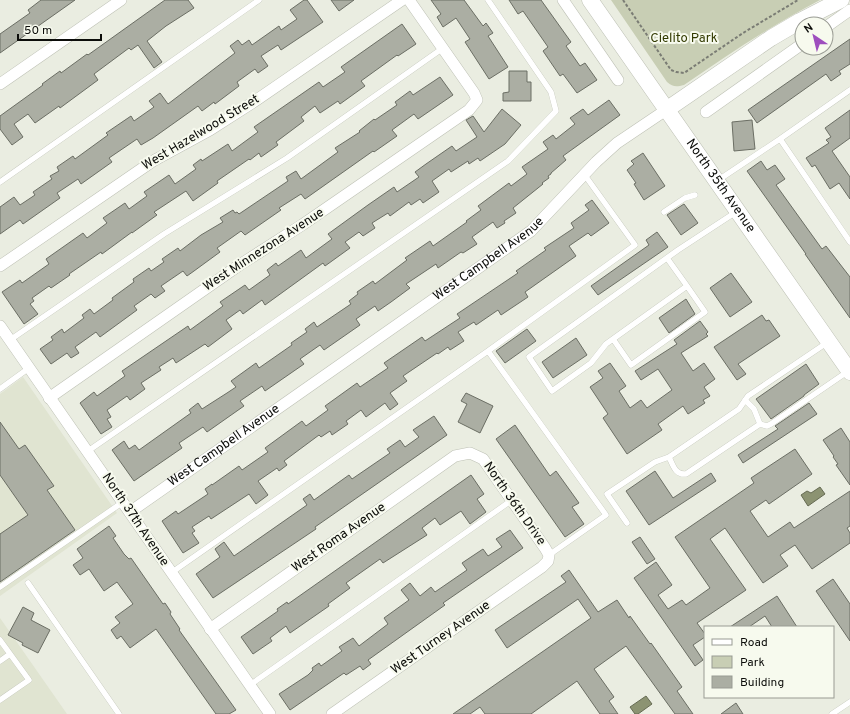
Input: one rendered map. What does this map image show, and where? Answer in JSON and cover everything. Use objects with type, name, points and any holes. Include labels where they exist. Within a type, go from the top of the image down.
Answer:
[{"type":"main road","name":"North 35th Avenue","points":[[590,0],[849,372]]},
{"type":"main road","name":"West Campbell Avenue","points":[[666,110],[770,38],[841,0]]},
{"type":"street","points":[[0,84],[121,0]]},
{"type":"street","name":"West Hazelwood Street","points":[[0,266],[153,160],[210,130],[254,102],[402,0]]},
{"type":"street","points":[[409,0],[443,48]]},
{"type":"street","points":[[563,0],[618,80]]},
{"type":"street","points":[[834,21],[850,10]]},
{"type":"street","name":"West Minnezona Avenue","points":[[49,398],[238,266],[302,225],[469,110],[477,100],[474,93],[443,48]]},
{"type":"street","points":[[706,112],[794,50]]},
{"type":"street","name":"West Campbell Avenue","points":[[130,512],[531,231],[584,174],[617,143],[666,110]]},
{"type":"street","name":"North 37th Avenue","points":[[0,326],[270,714]]},
{"type":"street","name":"North 36th Drive","points":[[470,453],[483,459],[512,500],[549,558]]},
{"type":"street","name":"West Roma Avenue","points":[[210,629],[455,456],[470,453]]},
{"type":"street","name":"West Turney Avenue","points":[[332,714],[542,568],[549,558]]},
{"type":"lane","points":[[0,182],[259,0]]},
{"type":"lane","points":[[88,451],[508,161],[556,111],[551,92],[488,0]]},
{"type":"lane","points":[[10,340],[164,234],[287,158],[443,48]]},
{"type":"lane","points":[[716,181],[780,139],[850,90]]},
{"type":"lane","points":[[780,139],[850,242]]},
{"type":"lane","points":[[171,573],[488,351],[635,245],[584,174]]},
{"type":"lane","points":[[664,212],[685,198],[695,195]]},
{"type":"lane","points":[[687,286],[606,344],[591,363],[552,391],[528,357],[667,258],[738,211]]},
{"type":"lane","points":[[613,339],[631,365],[705,312],[667,258]]},
{"type":"lane","points":[[627,522],[607,494],[654,462],[669,457],[739,410],[748,396],[829,342]]},
{"type":"lane","points":[[488,351],[606,516],[549,558]]},
{"type":"lane","points":[[0,388],[29,368]]},
{"type":"lane","points":[[669,457],[675,470],[681,474],[686,474],[760,424],[767,426],[771,424],[849,372]]},
{"type":"lane","points":[[745,400],[754,409],[760,424]]},
{"type":"lane","points":[[250,685],[512,500]]},
{"type":"lane","points":[[0,587],[123,501]]},
{"type":"lane","points":[[28,583],[120,714]]},
{"type":"lane","points":[[0,640],[29,680],[0,700]]},
{"type":"lane","points":[[0,661],[10,654]]},
{"type":"lane","points":[[832,714],[850,702]]},
{"type":"path","points":[[622,0],[671,70],[681,73],[684,73],[743,33],[798,0]]},
{"type":"shaded area","points":[[23,377],[117,513],[0,596],[0,394]]},
{"type":"shaded area","points":[[820,487],[825,494],[808,506],[801,495],[807,491],[811,493]]},
{"type":"shaded area","points":[[0,618],[67,714],[0,714]]},
{"type":"shaded area","points":[[646,696],[652,704],[638,714],[635,714],[630,707]]},
{"type":"green space","name":"Cielito Park","points":[[611,0],[820,0],[767,30],[684,85],[673,86],[667,82]]},
{"type":"building","points":[[41,0],[75,0],[0,53],[0,34],[30,13],[28,10]]},
{"type":"building","points":[[165,0],[188,0],[194,8],[166,26],[147,41],[162,62],[154,68],[138,45],[131,50],[129,48],[94,74],[98,80],[60,108],[59,106],[35,123],[28,114],[14,124],[23,137],[12,145],[0,129],[0,116],[60,71],[61,73],[87,54],[88,55]]},
{"type":"building","points":[[304,0],[307,0],[323,22],[281,50],[278,45],[261,56],[268,66],[258,73],[255,69],[237,82],[239,86],[215,104],[214,102],[202,111],[198,106],[141,145],[137,139],[109,158],[112,162],[81,184],[78,179],[57,193],[60,198],[23,224],[20,220],[0,234],[0,207],[14,197],[20,205],[35,195],[33,192],[52,179],[50,176],[59,171],[57,167],[73,156],[75,159],[108,135],[106,133],[131,116],[134,121],[154,107],[149,101],[160,93],[168,104],[235,53],[230,46],[238,40],[242,45],[249,40],[252,45],[279,26],[281,30],[297,19],[290,10]]},
{"type":"building","points":[[331,0],[354,0],[339,11]]},
{"type":"building","points":[[431,0],[464,0],[483,26],[486,23],[493,33],[488,36],[508,67],[489,79],[465,42],[470,39],[456,18],[443,27],[437,17],[441,14]]},
{"type":"building","points":[[509,0],[541,0],[571,42],[566,46],[580,66],[585,63],[597,80],[577,93],[563,74],[560,76],[543,51],[548,47],[523,11],[518,14]]},
{"type":"building","points":[[402,24],[416,44],[398,56],[397,55],[361,81],[365,86],[340,104],[338,101],[320,113],[315,106],[301,117],[304,121],[276,142],[278,145],[261,157],[259,153],[250,160],[249,159],[217,181],[218,183],[193,201],[186,191],[154,212],[157,215],[132,233],[102,254],[101,252],[51,288],[49,286],[32,298],[34,301],[30,304],[38,314],[24,324],[2,292],[20,280],[22,283],[49,264],[46,259],[83,233],[87,238],[107,223],[103,218],[125,203],[129,209],[147,196],[144,192],[169,175],[175,184],[196,169],[193,165],[201,159],[202,161],[228,144],[232,151],[258,132],[254,127],[319,82],[323,87],[345,72],[341,67]]},
{"type":"building","points":[[850,39],[850,64],[839,71],[841,74],[831,81],[826,74],[757,123],[748,110],[826,56],[834,56],[834,50]]},
{"type":"building","points":[[509,71],[527,71],[527,82],[531,82],[531,101],[503,101],[503,93],[509,92]]},
{"type":"building","points":[[440,77],[453,95],[418,119],[414,114],[392,130],[397,136],[305,199],[301,194],[279,208],[281,210],[245,235],[241,231],[217,248],[220,252],[187,276],[183,271],[161,286],[165,291],[155,298],[151,294],[134,306],[137,310],[100,337],[96,332],[75,347],[79,353],[71,358],[67,353],[51,364],[40,349],[53,340],[51,337],[62,329],[64,333],[84,318],[82,315],[90,309],[94,314],[113,300],[112,298],[134,282],[133,279],[149,268],[151,271],[164,262],[162,259],[178,248],[180,251],[201,235],[223,222],[220,218],[233,210],[235,213],[237,212],[239,214],[288,181],[286,177],[296,171],[301,179],[338,152],[335,148],[360,132],[359,131],[374,119],[375,120],[397,105],[395,102],[410,91],[413,95]]},
{"type":"building","points":[[609,100],[620,115],[563,156],[566,160],[548,176],[549,178],[542,183],[543,184],[513,208],[516,213],[504,221],[505,223],[497,228],[493,222],[472,237],[477,244],[463,253],[461,252],[438,268],[436,264],[406,284],[410,288],[391,302],[378,311],[375,306],[356,319],[360,325],[324,350],[320,345],[300,359],[304,364],[265,391],[262,386],[240,401],[244,406],[207,432],[203,427],[179,443],[182,448],[134,481],[112,450],[124,441],[129,449],[135,445],[139,450],[191,413],[189,410],[198,403],[202,409],[236,387],[231,381],[256,363],[259,368],[292,345],[291,343],[307,332],[305,329],[314,322],[317,327],[351,304],[349,301],[358,294],[357,292],[373,281],[375,284],[407,260],[405,258],[430,241],[433,246],[467,222],[466,221],[481,210],[478,206],[509,183],[511,186],[527,174],[522,167],[548,149],[543,142],[553,135],[556,139],[575,124],[570,118],[583,109],[588,115]]},
{"type":"building","points":[[502,109],[521,125],[505,144],[480,161],[478,158],[469,164],[468,161],[451,172],[449,169],[432,181],[439,192],[423,203],[420,199],[411,205],[409,202],[390,216],[388,213],[372,223],[375,228],[363,236],[359,232],[345,242],[350,248],[325,266],[323,263],[265,305],[262,300],[243,314],[240,310],[226,320],[232,329],[208,347],[205,344],[176,363],[173,358],[159,367],[161,370],[141,383],[145,389],[130,400],[127,396],[107,410],[111,417],[107,419],[112,427],[101,434],[80,403],[94,392],[97,396],[125,376],[122,371],[188,326],[190,330],[223,306],[220,302],[245,285],[249,290],[270,275],[267,270],[276,263],[278,266],[301,250],[306,258],[332,239],[328,234],[368,205],[394,187],[397,192],[419,177],[415,172],[452,146],[456,151],[477,137],[466,120],[473,116],[484,132]]},
{"type":"building","points":[[850,110],[850,138],[832,151],[850,177],[850,199],[839,183],[830,189],[815,165],[812,167],[806,158],[829,143],[826,140],[831,137],[825,128]]},
{"type":"building","points":[[752,120],[755,149],[734,151],[732,122]]},
{"type":"building","points":[[643,153],[665,186],[644,200],[634,184],[636,183],[627,170],[634,164],[631,161]]},
{"type":"building","points":[[761,161],[767,170],[775,165],[785,179],[776,185],[822,249],[826,246],[850,277],[850,318],[747,171]]},
{"type":"building","points":[[592,200],[609,223],[591,236],[588,233],[569,246],[576,256],[525,292],[528,297],[501,315],[498,310],[476,325],[474,322],[458,332],[464,341],[450,350],[448,347],[438,354],[437,353],[403,376],[407,381],[390,393],[398,404],[390,410],[385,403],[366,417],[361,410],[346,421],[348,424],[332,435],[330,431],[321,437],[319,435],[284,461],[287,465],[279,471],[277,468],[258,481],[268,495],[256,504],[249,494],[211,519],[209,516],[192,527],[195,531],[192,533],[199,543],[183,553],[162,521],[176,511],[178,514],[208,494],[205,489],[239,466],[242,470],[268,452],[265,448],[302,421],[306,426],[328,410],[325,406],[357,383],[360,387],[388,368],[384,363],[422,337],[425,341],[460,318],[457,314],[518,273],[516,271],[546,250],[544,248],[574,228],[571,223],[589,210],[585,205]]},
{"type":"building","points":[[684,204],[698,223],[681,235],[667,215]]},
{"type":"building","points":[[657,232],[668,247],[598,295],[591,286],[649,245],[646,240]]},
{"type":"building","points":[[731,273],[752,302],[730,317],[710,288]]},
{"type":"building","points":[[686,299],[695,314],[669,333],[659,318]]},
{"type":"building","points":[[762,315],[766,321],[769,320],[780,336],[738,364],[746,374],[737,380],[714,347]]},
{"type":"building","points":[[700,321],[708,332],[706,334],[708,336],[681,353],[693,371],[704,363],[715,379],[704,387],[710,396],[703,400],[705,403],[688,414],[683,406],[658,424],[662,430],[627,454],[603,418],[608,414],[590,387],[603,378],[598,371],[610,363],[626,386],[619,391],[630,408],[641,400],[647,408],[672,390],[658,369],[641,380],[635,371],[677,344],[674,340]]},
{"type":"building","points":[[527,329],[536,341],[505,363],[496,351]]},
{"type":"building","points":[[576,338],[587,355],[553,378],[542,362]]},
{"type":"building","points":[[806,364],[819,384],[771,419],[756,399]]},
{"type":"building","points":[[466,393],[493,406],[480,433],[458,422],[467,404],[461,401]]},
{"type":"building","points":[[809,403],[817,414],[743,463],[738,455],[778,429],[775,426]]},
{"type":"building","points":[[434,416],[447,435],[315,527],[316,529],[213,598],[196,574],[220,557],[215,549],[224,542],[234,556],[307,505],[303,499],[310,494],[314,500],[349,475],[352,479],[390,453],[387,449],[400,440],[405,447],[419,437],[413,430]]},
{"type":"building","points":[[0,422],[19,449],[25,445],[54,486],[47,490],[75,530],[0,582],[0,534],[28,515],[0,475]]},
{"type":"building","points":[[515,425],[550,476],[556,471],[579,503],[572,507],[584,524],[565,537],[496,439]]},
{"type":"building","points":[[841,428],[850,442],[850,485],[836,465],[838,464],[833,457],[834,456],[823,440]]},
{"type":"building","points":[[795,449],[812,474],[769,504],[766,500],[750,511],[768,537],[790,522],[794,528],[850,491],[850,526],[847,528],[850,533],[850,543],[812,569],[795,545],[780,555],[788,566],[763,583],[725,528],[710,539],[746,590],[697,623],[704,633],[704,638],[693,645],[703,660],[695,666],[634,578],[656,562],[672,585],[658,595],[668,609],[682,600],[686,605],[710,588],[675,537],[754,483],[751,478]]},
{"type":"building","points":[[655,471],[673,498],[711,473],[716,481],[649,525],[626,491]]},
{"type":"building","points":[[471,475],[484,494],[477,499],[486,512],[470,524],[461,511],[440,525],[435,518],[422,528],[427,535],[383,563],[380,559],[346,583],[350,588],[328,604],[329,606],[290,633],[286,626],[270,638],[272,641],[253,654],[241,637],[278,611],[277,609],[287,602],[288,604]]},
{"type":"building","points":[[109,526],[116,536],[113,538],[124,554],[129,559],[131,558],[163,604],[165,603],[180,629],[179,630],[236,710],[229,714],[216,714],[156,629],[130,648],[121,636],[117,639],[111,630],[120,623],[115,617],[133,604],[117,582],[104,591],[89,569],[80,575],[73,565],[83,558],[77,549]]},
{"type":"building","points":[[510,530],[523,548],[443,603],[445,605],[368,660],[371,664],[363,670],[360,666],[346,675],[344,673],[290,710],[279,694],[308,675],[313,670],[312,668],[319,663],[321,666],[342,651],[339,647],[353,638],[359,646],[388,624],[384,618],[409,600],[401,590],[410,583],[420,596],[431,587],[435,592],[467,570],[462,563],[483,549],[488,556],[502,547],[496,539]]},
{"type":"building","points":[[640,537],[655,559],[647,564],[632,542]]},
{"type":"building","points":[[569,570],[598,612],[617,600],[629,618],[630,616],[650,644],[651,643],[682,687],[677,691],[693,714],[675,714],[626,646],[594,669],[614,697],[609,701],[618,714],[600,714],[577,681],[531,714],[485,714],[480,707],[470,714],[453,714],[591,618],[578,599],[507,648],[495,630],[566,582],[561,576]]},
{"type":"building","points":[[833,579],[850,604],[850,641],[816,591]]},
{"type":"building","points":[[777,596],[796,626],[771,626],[765,616],[750,626],[732,626]]},
{"type":"building","points":[[23,607],[34,613],[31,620],[50,630],[38,653],[22,645],[23,643],[8,635]]},
{"type":"building","points":[[736,703],[743,714],[721,714]]}]
